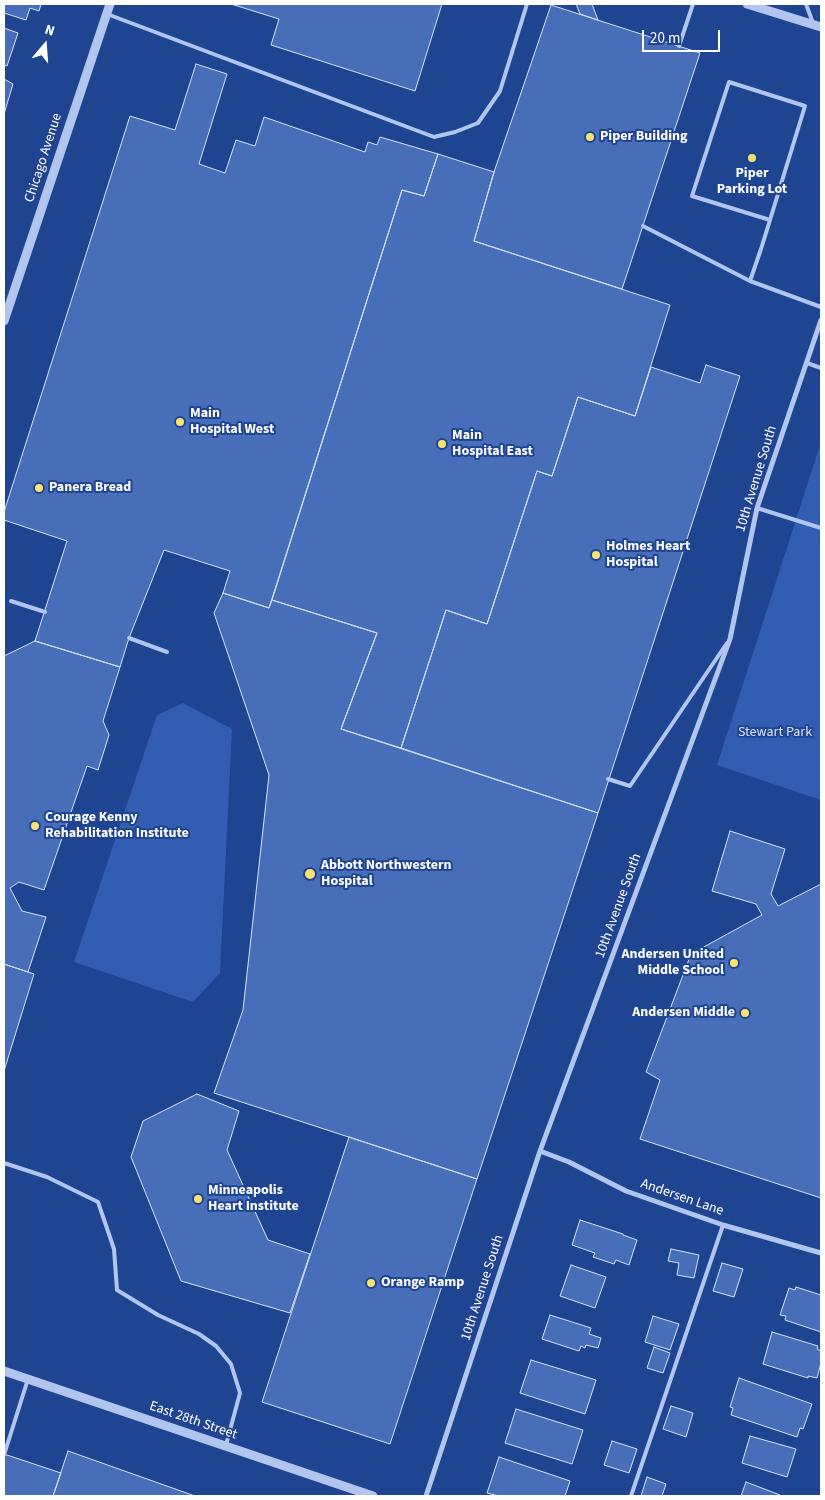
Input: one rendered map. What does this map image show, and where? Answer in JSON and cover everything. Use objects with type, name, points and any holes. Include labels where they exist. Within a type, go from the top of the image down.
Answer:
[{"type":"street","name":"Chicago Avenue","points":[[4,321],[110,4]]},
{"type":"street","points":[[747,4],[818,26]]},
{"type":"street","name":"10th Avenue South","points":[[426,1496],[540,1151],[730,639],[757,508],[821,320]]},
{"type":"street","name":"Andersen Lane","points":[[540,1151],[570,1162],[626,1191],[724,1225],[821,1253]]},
{"type":"street","name":"East 28th Street","points":[[4,1371],[373,1496]]},
{"type":"lane","points":[[106,14],[434,136],[455,132],[478,123],[500,91],[527,4]]},
{"type":"lane","points":[[679,46],[693,4]]},
{"type":"lane","points":[[806,4],[818,26]]},
{"type":"lane","points":[[750,281],[770,220],[805,106],[729,82],[692,196],[770,220]]},
{"type":"lane","points":[[643,226],[750,281],[821,307]]},
{"type":"lane","points":[[807,363],[821,368]]},
{"type":"lane","points":[[757,508],[821,528]]},
{"type":"lane","points":[[11,601],[44,612]]},
{"type":"lane","points":[[129,638],[166,652]]},
{"type":"lane","points":[[608,779],[630,786],[730,639]]},
{"type":"lane","points":[[4,1163],[47,1177],[98,1202],[114,1249],[116,1290],[158,1315],[200,1334],[216,1346],[231,1364],[240,1393],[225,1446]]},
{"type":"lane","points":[[631,1496],[724,1225]]},
{"type":"lane","points":[[4,1455],[28,1379]]},
{"type":"green space","name":"Stewart Park","points":[[821,442],[821,800],[717,765]]},
{"type":"green space","points":[[183,703],[232,729],[220,973],[193,1002],[74,962],[157,715]]},
{"type":"building","points":[[4,4],[41,4],[39,11],[30,8],[26,20],[4,13]]},
{"type":"building","points":[[231,4],[442,4],[415,91],[271,45],[279,19]]},
{"type":"building","points":[[576,4],[592,4],[598,20],[580,14]]},
{"type":"building","name":"Piper Building","points":[[551,5],[700,53],[622,289],[474,241],[494,172]]},
{"type":"building","points":[[4,28],[18,33],[7,66],[4,65]]},
{"type":"building","name":"Main Hospital West","points":[[196,64],[227,74],[199,164],[225,173],[236,140],[255,146],[264,117],[365,152],[368,142],[377,145],[380,137],[438,154],[424,196],[402,190],[269,608],[223,593],[230,571],[164,550],[129,638],[120,667],[35,641],[67,541],[4,520],[4,512],[130,116],[175,130]]},
{"type":"building","points":[[4,79],[13,84],[4,114]]},
{"type":"building","name":"Main Hospital East","points":[[438,154],[494,172],[474,241],[670,305],[635,416],[578,397],[552,476],[537,471],[487,624],[446,610],[401,748],[341,729],[377,633],[272,600],[402,190],[424,196]]},
{"type":"building","name":"Holmes Heart Hospital","points":[[706,365],[740,376],[598,813],[401,748],[446,610],[487,624],[537,471],[552,476],[578,397],[635,416],[651,367],[700,383]]},
{"type":"building","points":[[223,593],[269,608],[272,600],[377,633],[341,729],[598,813],[477,1179],[214,1093],[243,1010],[269,775],[214,613]]},
{"type":"building","name":"Courage Kenny Rehabilitation Institute","points":[[35,641],[120,667],[103,721],[109,735],[98,770],[87,766],[44,890],[19,882],[10,888],[22,911],[46,917],[28,972],[4,964],[4,656]]},
{"type":"building","name":"Andersen United Middle School","points":[[730,831],[785,849],[771,894],[778,906],[821,884],[821,1198],[640,1139],[660,1080],[646,1072],[691,954],[762,915],[756,904],[712,891]]},
{"type":"building","points":[[4,964],[34,974],[4,1071]]},
{"type":"building","name":"Minneapolis Heart Institute","points":[[197,1094],[239,1111],[227,1150],[268,1240],[310,1254],[290,1313],[181,1281],[131,1157],[143,1121]]},
{"type":"building","name":"Orange Ramp","points":[[349,1137],[477,1179],[390,1444],[262,1402]]},
{"type":"building","points":[[580,1220],[637,1240],[629,1265],[616,1260],[614,1264],[593,1257],[595,1253],[572,1245]]},
{"type":"building","points":[[671,1249],[699,1255],[694,1278],[677,1275],[679,1263],[668,1261]]},
{"type":"building","points":[[722,1263],[743,1269],[734,1297],[713,1291]]},
{"type":"building","points":[[571,1265],[606,1277],[595,1308],[560,1296]]},
{"type":"building","points":[[796,1287],[821,1295],[821,1332],[785,1320],[786,1316],[780,1315],[789,1288],[795,1290]]},
{"type":"building","points":[[550,1315],[591,1328],[589,1334],[601,1338],[598,1348],[586,1345],[585,1348],[581,1346],[579,1351],[542,1339]]},
{"type":"building","points":[[653,1316],[679,1324],[670,1350],[645,1342]]},
{"type":"building","points":[[772,1332],[818,1346],[817,1349],[821,1351],[821,1363],[817,1378],[808,1376],[808,1378],[763,1364]]},
{"type":"building","points":[[654,1347],[670,1353],[663,1373],[647,1368]]},
{"type":"building","points":[[531,1360],[596,1380],[585,1414],[520,1393]]},
{"type":"building","points":[[739,1378],[812,1404],[803,1429],[800,1428],[797,1437],[731,1415],[733,1408],[730,1407]]},
{"type":"building","points":[[671,1406],[693,1413],[686,1437],[663,1429]]},
{"type":"building","points":[[516,1409],[583,1430],[572,1464],[505,1443]]},
{"type":"building","points":[[750,1436],[796,1449],[787,1477],[742,1463]]},
{"type":"building","points":[[612,1441],[637,1449],[629,1473],[604,1465]]},
{"type":"building","points":[[68,1451],[195,1496],[53,1496]]},
{"type":"building","points":[[4,1454],[61,1473],[53,1496],[4,1496]]},
{"type":"building","points":[[499,1457],[570,1481],[565,1496],[499,1496],[487,1493]]},
{"type":"building","points":[[647,1477],[666,1484],[662,1496],[641,1496]]},
{"type":"building","points":[[746,1482],[780,1495],[780,1496],[741,1496]]},
{"type":"place","name":"Piper Building","points":[[590,137]]},
{"type":"place","name":"Piper Parking Lot","points":[[752,158]]},
{"type":"place","name":"Main Hospital West","points":[[180,422]]},
{"type":"place","name":"Main Hospital East","points":[[442,444]]},
{"type":"place","name":"Panera Bread","points":[[39,488]]},
{"type":"place","name":"Holmes Heart Hospital","points":[[596,555]]},
{"type":"place","name":"Courage Kenny Rehabilitation Institute","points":[[35,826]]},
{"type":"place","name":"Abbott Northwestern Hospital","points":[[310,874]]},
{"type":"place","name":"Andersen United Middle School","points":[[734,963]]},
{"type":"place","name":"Andersen Middle","points":[[745,1013]]},
{"type":"place","name":"Minneapolis Heart Institute","points":[[198,1199]]},
{"type":"place","name":"Orange Ramp","points":[[371,1283]]}]
